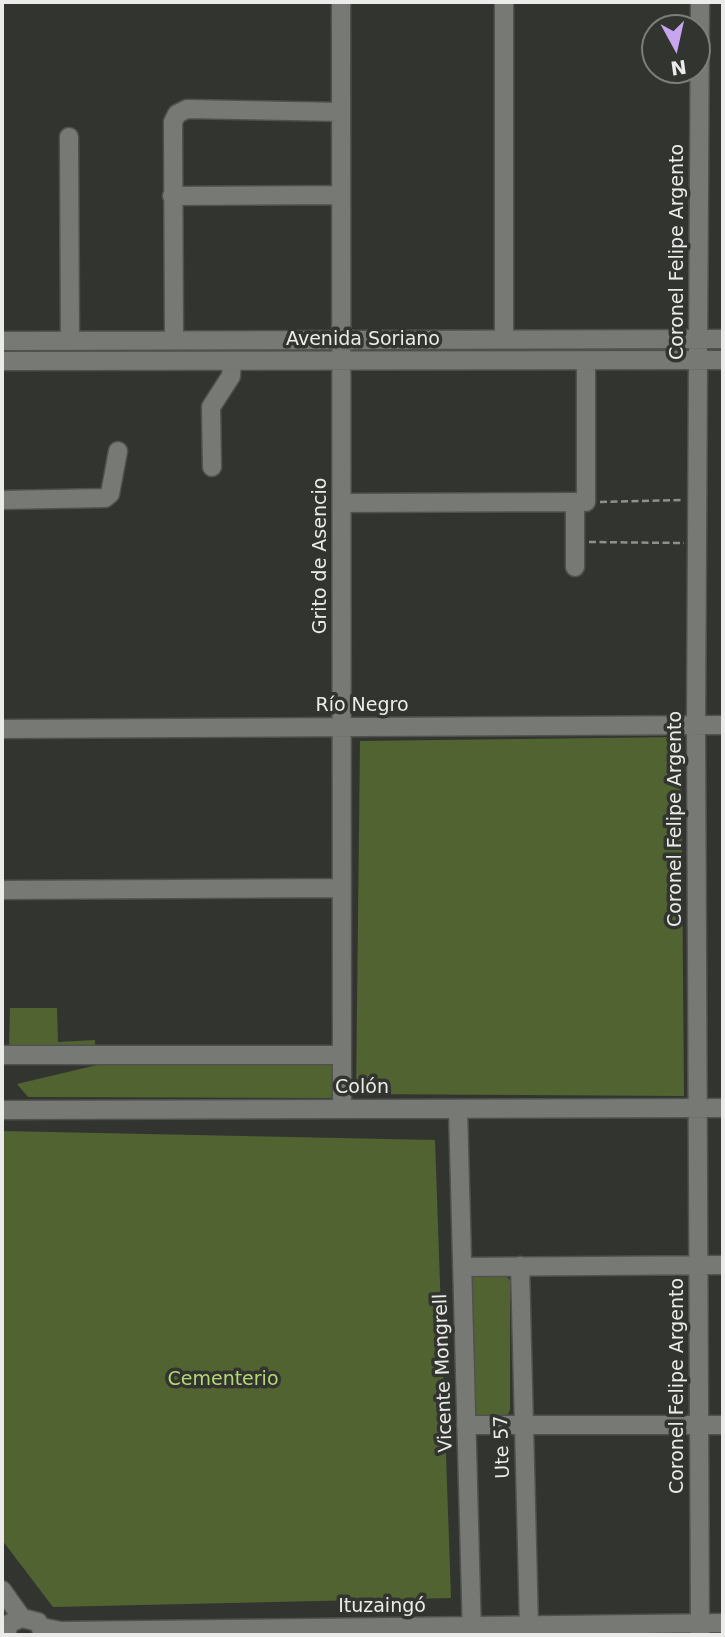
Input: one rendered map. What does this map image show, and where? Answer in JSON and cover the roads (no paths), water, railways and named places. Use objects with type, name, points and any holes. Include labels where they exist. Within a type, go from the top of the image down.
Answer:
[{"type":"street","name":"Grito de Asencio","points":[[341,2],[342,1110]]},
{"type":"street","points":[[504,2],[504,339]]},
{"type":"street","name":"Coronel Felipe Argento","points":[[700,2],[696,725],[700,1629]]},
{"type":"street","points":[[174,340],[172,196],[173,122],[177,114],[187,109],[341,112]]},
{"type":"street","points":[[69,137],[70,341]]},
{"type":"street","points":[[172,196],[341,195]]},
{"type":"street","name":"Avenida Soriano","points":[[2,341],[723,339]]},
{"type":"street","points":[[212,467],[211,407],[231,376],[232,360]]},
{"type":"street","name":"Avenida Soriano","points":[[2,362],[723,360]]},
{"type":"street","points":[[586,361],[586,502]]},
{"type":"street","points":[[2,500],[105,498],[110,494],[118,451]]},
{"type":"street","points":[[342,503],[575,502],[575,567]]},
{"type":"street","name":"Río Negro","points":[[2,729],[723,725]]},
{"type":"street","points":[[2,890],[342,888]]},
{"type":"street","points":[[2,1055],[342,1055]]},
{"type":"street","name":"Colón","points":[[2,1110],[723,1108]]},
{"type":"street","name":"Vicente Mongrell","points":[[458,1109],[472,1631]]},
{"type":"street","points":[[462,1267],[723,1265]]},
{"type":"street","name":"Ute 57","points":[[520,1266],[529,1626]]},
{"type":"street","points":[[466,1425],[723,1425]]},
{"type":"street","points":[[2,1590],[22,1618],[10,1623],[4,1632]]},
{"type":"street","name":"Ituzaingó","points":[[22,1618],[33,1619],[43,1631],[472,1631],[529,1626],[700,1629],[723,1623]]},
{"type":"park label","name":"Cementerio","points":[[223,1380]]}]
